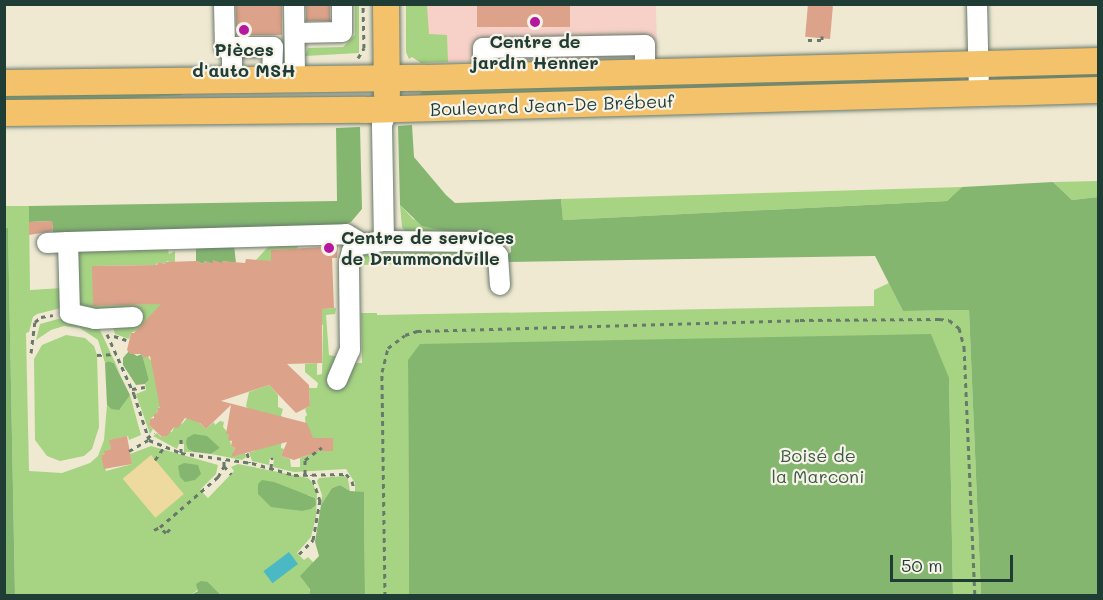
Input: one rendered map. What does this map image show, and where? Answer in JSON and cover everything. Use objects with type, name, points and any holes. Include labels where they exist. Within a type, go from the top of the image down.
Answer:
[{"type":"main road","points":[[386,4],[387,110]]},
{"type":"main road","name":"Boulevard Jean-De Brébeuf","points":[[4,82],[483,77],[979,66],[1098,61]]},
{"type":"main road","name":"Boulevard Jean-De Brébeuf","points":[[4,113],[387,110],[1098,90]]},
{"type":"street","points":[[224,4],[225,47],[232,54],[232,80]]},
{"type":"street","points":[[284,79],[295,33],[294,4]]},
{"type":"street","points":[[295,33],[342,32],[342,4]]},
{"type":"street","points":[[977,4],[979,94]]},
{"type":"street","points":[[483,77],[483,48],[645,45],[645,73]]},
{"type":"street","points":[[225,47],[273,47],[284,79]]},
{"type":"street","points":[[562,47],[562,75]]},
{"type":"street","points":[[384,242],[382,125],[387,110]]},
{"type":"street","points":[[47,243],[182,248],[252,244],[346,234],[361,243],[485,242],[498,256],[500,285]]},
{"type":"street","points":[[68,242],[70,313],[95,319],[133,317]]},
{"type":"street","points":[[337,380],[350,350],[350,256],[361,243]]},
{"type":"path","points":[[358,58],[364,48],[363,4]]},
{"type":"path","points":[[808,40],[822,40],[822,36]]},
{"type":"path","points":[[31,353],[38,319],[70,313]]},
{"type":"path","points":[[95,319],[106,331],[132,389],[148,439],[181,453],[250,463],[294,475],[346,474],[352,481],[354,489]]},
{"type":"path","points":[[385,596],[382,372],[388,348],[405,335],[417,331],[756,321],[939,319],[948,320],[959,328],[964,347],[975,596]]},
{"type":"path","points":[[97,355],[116,354]]},
{"type":"path","points":[[132,389],[145,387]]},
{"type":"path","points":[[129,451],[154,433]]},
{"type":"path","points":[[181,439],[181,453]]},
{"type":"path","points":[[155,460],[164,447]]},
{"type":"path","points":[[305,474],[305,460],[322,447]]},
{"type":"path","points":[[247,453],[250,463]]},
{"type":"path","points":[[271,468],[272,458]]},
{"type":"path","points":[[154,530],[218,477],[224,466],[224,459]]},
{"type":"path","points":[[224,466],[231,474]]},
{"type":"path","points":[[299,555],[313,540],[320,501],[311,474]]},
{"type":"path","points":[[160,527],[166,533],[170,529]]},
{"type":"shaded area","points":[[406,5],[656,5],[657,57],[421,63],[412,57],[409,59],[406,52]]},
{"type":"green space","points":[[355,5],[359,5],[359,53],[305,56],[308,48],[343,47],[355,35]]},
{"type":"green space","points":[[406,5],[427,5],[429,34],[447,35],[448,62],[421,63],[412,57],[409,59],[406,52]]},
{"type":"green space","points":[[1098,69],[1098,80],[996,80],[995,76],[998,74]]},
{"type":"green space","points":[[958,77],[961,80],[959,83],[422,97],[420,94],[424,89]]},
{"type":"green space","points":[[181,91],[181,95],[79,102],[5,103],[4,93]]},
{"type":"green space","points":[[412,125],[414,157],[455,203],[561,199],[563,220],[947,201],[962,187],[1053,182],[1072,200],[1098,197],[1098,595],[981,595],[969,310],[903,311],[875,256],[507,262],[507,255],[511,252],[510,235],[468,236],[422,226],[400,205],[398,126]]},
{"type":"green space","points":[[360,127],[362,209],[351,222],[344,225],[53,234],[52,221],[29,222],[29,206],[337,201],[336,128]]},
{"type":"green space","points":[[1098,181],[1098,197],[1072,200],[1053,182]]},
{"type":"green space","points":[[962,187],[947,201],[563,220],[561,199]]},
{"type":"green space","points":[[400,205],[413,219],[468,236],[406,232],[402,227]]},
{"type":"green space","points":[[4,206],[29,206],[30,290],[62,288],[61,308],[37,314],[33,317],[29,332],[26,333],[29,471],[62,473],[90,463],[98,456],[104,440],[107,405],[111,409],[130,395],[141,435],[129,440],[128,436],[110,440],[111,449],[101,455],[106,471],[132,464],[130,454],[151,446],[218,465],[216,474],[200,490],[208,498],[234,471],[231,467],[238,464],[308,478],[312,482],[317,493],[316,517],[311,537],[297,553],[304,560],[308,557],[313,562],[309,595],[221,595],[208,582],[191,595],[15,595],[8,229],[5,229]],"holes":[[[308,495],[315,498],[301,511],[271,506]]]},
{"type":"green space","points":[[8,228],[15,596],[4,595],[4,229]]},
{"type":"green space","points":[[234,245],[236,263],[223,261],[212,264],[205,261],[203,264],[197,261],[196,263],[196,247]]},
{"type":"green space","points":[[298,245],[297,249],[271,250],[271,263],[255,261],[269,246]]},
{"type":"green space","points":[[167,247],[169,254],[175,251],[175,264],[167,261],[165,264],[158,262],[156,265],[93,266],[93,306],[181,303],[140,333],[136,331],[131,333],[129,339],[115,334],[113,327],[80,309],[77,251]]},
{"type":"green space","points":[[477,251],[484,255],[487,262],[360,265],[359,261],[364,255],[373,253]]},
{"type":"green space","points":[[889,283],[903,311],[969,310],[981,595],[953,595],[949,378],[408,360],[409,595],[365,595],[364,492],[355,492],[355,483],[346,469],[294,472],[273,467],[274,458],[270,457],[269,465],[252,461],[249,452],[255,451],[251,412],[246,406],[249,392],[269,385],[278,395],[278,407],[283,409],[281,448],[284,449],[281,456],[290,459],[291,467],[300,467],[300,458],[308,455],[305,409],[310,406],[309,388],[317,388],[318,383],[305,372],[305,364],[317,363],[317,375],[322,374],[323,325],[319,324],[318,309],[336,308],[335,314],[326,315],[329,355],[338,357],[339,363],[333,364],[333,383],[349,363],[362,363],[361,313],[377,313],[377,315],[874,306],[874,290]]},
{"type":"green space","points":[[58,319],[92,324],[100,330],[121,375],[114,363],[108,361],[105,363],[98,340],[80,328],[64,326],[51,330],[36,340],[40,324]]},
{"type":"green space","name":"Boisé de la Marconi","points":[[931,334],[949,378],[953,595],[409,595],[408,360],[420,344]]},
{"type":"green space","points":[[66,335],[85,338],[94,346],[97,355],[99,427],[92,449],[84,456],[60,461],[47,456],[35,440],[34,359],[42,345]]},
{"type":"green space","points":[[129,351],[137,356],[142,354],[149,380],[145,384],[136,385],[123,365],[123,358]]},
{"type":"green space","points":[[148,356],[150,360],[155,359],[165,378],[155,380],[163,407],[157,408],[158,413],[150,419],[149,425],[153,429],[150,434],[136,394],[146,390],[145,384],[149,380],[143,358]]},
{"type":"green space","points":[[108,361],[114,363],[130,395],[119,410],[111,409],[107,405],[105,363]]},
{"type":"green space","points":[[190,414],[206,429],[214,422],[215,425],[220,421],[224,422],[223,427],[229,434],[231,446],[235,448],[233,452],[238,455],[245,453],[246,457],[242,460],[211,454],[220,448],[187,438],[188,448],[194,452],[184,452],[184,444],[179,444],[177,449],[153,436],[157,433],[161,437],[167,436],[169,431],[172,432],[174,427],[183,423]]},
{"type":"green space","points":[[194,434],[207,436],[220,448],[211,454],[188,449],[187,438]]},
{"type":"green space","points":[[184,463],[198,465],[201,474],[195,480],[185,482],[180,477],[178,466]]},
{"type":"green space","points":[[344,476],[348,479],[350,491],[340,485],[332,488],[321,505],[322,495],[317,481],[319,478]]},
{"type":"green space","points":[[262,480],[274,482],[315,498],[316,505],[311,509],[301,511],[271,507],[258,494],[258,484]]},
{"type":"green space","points":[[340,485],[350,491],[364,492],[365,595],[309,595],[310,589],[300,576],[319,556],[315,542],[321,505],[332,488]]},
{"type":"green space","points":[[201,581],[208,582],[221,595],[191,595],[198,591],[196,584]]},
{"type":"sand","points":[[151,455],[184,494],[155,518],[123,479]]},
{"type":"water","points":[[289,552],[298,564],[272,583],[263,571]]},
{"type":"building","points":[[236,4],[282,4],[282,35],[236,35]]},
{"type":"building","points":[[306,4],[330,4],[330,21],[306,21]]},
{"type":"building","points":[[477,4],[570,4],[570,27],[477,27]]},
{"type":"building","points":[[808,4],[833,6],[830,39],[805,37]]},
{"type":"building","points":[[52,221],[53,231],[29,235],[29,222]]},
{"type":"building","points":[[338,246],[337,258],[332,258],[334,308],[322,309],[322,363],[287,364],[309,385],[310,406],[296,413],[269,385],[221,401],[307,423],[313,438],[333,438],[333,451],[319,451],[294,460],[281,456],[287,442],[231,457],[235,448],[231,446],[232,441],[228,440],[229,434],[226,434],[231,405],[206,429],[200,423],[185,418],[178,428],[174,427],[167,436],[162,437],[149,425],[150,419],[158,413],[157,408],[160,408],[150,356],[143,358],[142,354],[130,354],[127,350],[131,333],[134,333],[161,304],[93,306],[92,266],[157,265],[158,262],[165,264],[166,262],[197,261],[212,264],[213,260],[222,263],[222,261],[245,263],[246,259],[271,261],[271,250]]},
{"type":"building","points":[[127,436],[132,464],[104,469],[101,455],[105,454],[104,451],[111,449],[109,440]]},
{"type":"place","name":"Centre de jardin Henner","points":[[535,22]]},
{"type":"place","name":"Pièces d'auto MSH","points":[[244,30]]},
{"type":"place","name":"Centre de services de Drummondville","points":[[329,248]]}]
